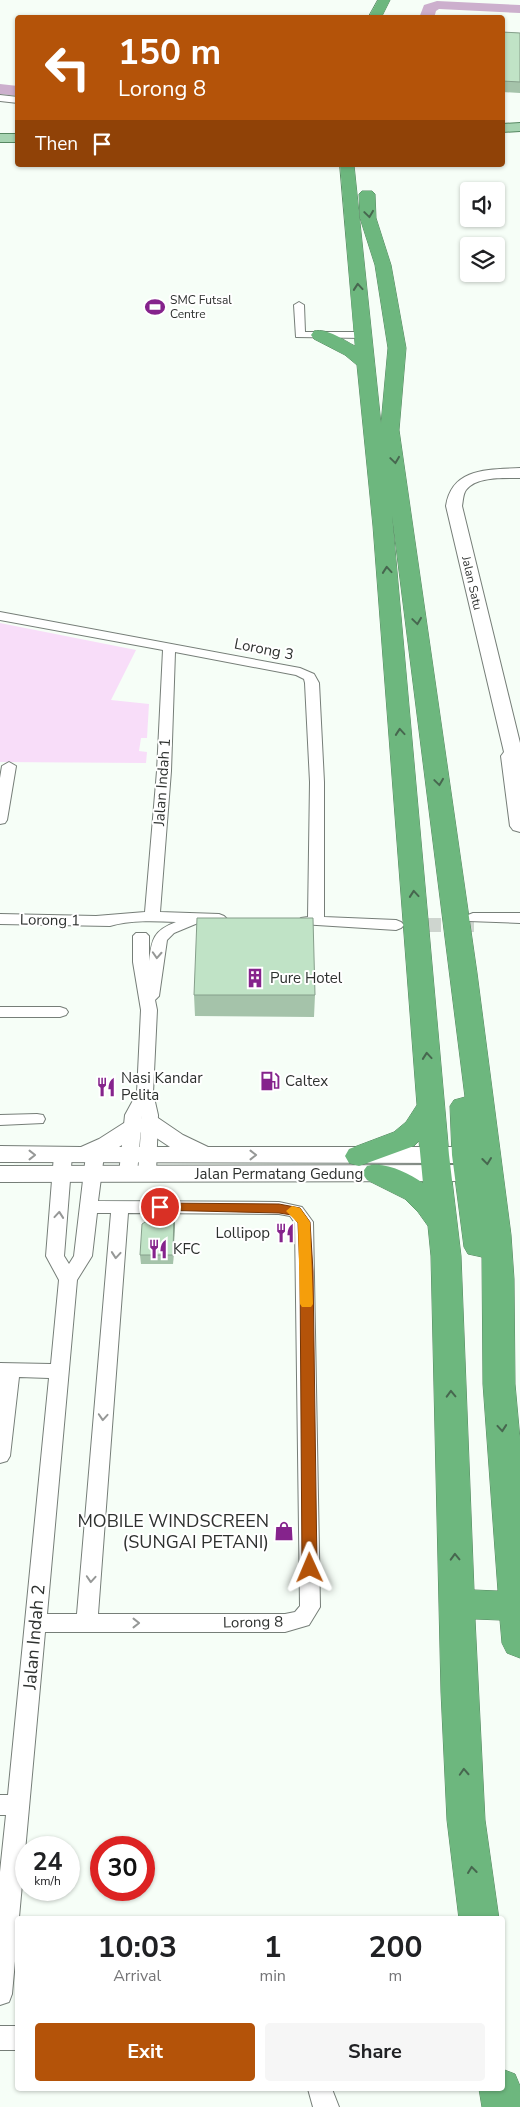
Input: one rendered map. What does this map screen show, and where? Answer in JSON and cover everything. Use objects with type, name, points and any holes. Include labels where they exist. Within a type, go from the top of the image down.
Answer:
[{"type":"highway","points":[[376,15],[384,0]]},
{"type":"highway","points":[[347,167],[362,336],[384,535],[436,1164],[444,1228],[466,1820],[479,1916]]},
{"type":"highway","points":[[364,167],[368,218],[383,265],[396,348],[390,430]]},
{"type":"highway","points":[[362,336],[372,332],[378,321],[375,288],[383,265]]},
{"type":"highway","points":[[320,335],[337,328],[360,313]]},
{"type":"highway","points":[[320,335],[351,351],[366,364]]},
{"type":"highway","points":[[362,336],[373,339],[380,346],[384,409],[390,430],[464,973],[499,1270],[499,1384]]},
{"type":"highway","points":[[464,973],[455,1007],[467,1164],[499,1384],[520,1643]]},
{"type":"highway","points":[[431,1105],[416,1129],[368,1165],[414,1190],[428,1202],[444,1228]]},
{"type":"highway","points":[[457,1604],[517,1606]]},
{"type":"highway","points":[[500,2091],[503,2107]]},
{"type":"main road","points":[[0,98],[15,100]]},
{"type":"main road","points":[[505,122],[520,121]]},
{"type":"main road","points":[[505,128],[520,127]]},
{"type":"main road","points":[[0,138],[15,138]]},
{"type":"main road","points":[[0,145],[15,145]]},
{"type":"main road","name":"Jalan Satu","points":[[520,473],[486,476],[472,480],[461,486],[456,495],[454,506],[510,740],[520,772]]},
{"type":"main road","name":"Jalan Satu","points":[[510,740],[520,826]]},
{"type":"main road","points":[[79,1163],[107,1144],[141,1126],[204,1155]]},
{"type":"main road","name":"Jalan Permatang Gedung","points":[[0,1154],[79,1163],[138,1165],[467,1164]]},
{"type":"main road","name":"Jalan Permatang Gedung","points":[[138,1165],[204,1155],[368,1165]]},
{"type":"main road","name":"Jalan Permatang Gedung","points":[[0,1174],[79,1163]]},
{"type":"street","points":[[299,305],[300,335],[362,336]]},
{"type":"street","name":"Lorong 3","points":[[0,616],[290,670],[309,677],[312,683],[317,782],[318,922]]},
{"type":"street","name":"Jalan Indah 1","points":[[152,916],[164,771],[169,648]]},
{"type":"street","points":[[0,820],[9,766]]},
{"type":"street","name":"Lorong 1","points":[[0,919],[99,920],[152,916],[204,918]]},
{"type":"street","points":[[138,1165],[141,1126],[133,1115],[144,1093],[148,1010],[157,962],[158,944],[160,939],[169,930],[204,918]]},
{"type":"street","points":[[141,936],[157,921],[204,918],[235,919]]},
{"type":"street","points":[[520,918],[474,922],[520,926]]},
{"type":"street","points":[[99,920],[129,925],[141,936],[141,962],[148,1010]]},
{"type":"street","points":[[289,921],[396,921]]},
{"type":"street","points":[[0,1012],[60,1012]]},
{"type":"street","points":[[0,1120],[37,1119]]},
{"type":"street","points":[[68,1280],[55,1256],[79,1163]]},
{"type":"street","name":"Jalan Indah 2","points":[[0,1994],[9,1805],[35,1623],[68,1280],[84,1256],[90,1207],[79,1163]]},
{"type":"street","points":[[87,1623],[120,1206]]},
{"type":"street","name":"Lorong 8","points":[[35,1623],[285,1623],[302,1619],[310,1607],[304,1222],[296,1211],[279,1208],[90,1207]]},
{"type":"street","points":[[0,1456],[5,1370],[59,1371]]},
{"type":"street","points":[[0,2038],[15,2038]]},
{"type":"street","points":[[321,2091],[326,2107]]},
{"type":"shaded area","points":[[0,623],[136,650],[111,700],[149,704],[147,738],[141,738],[139,751],[147,752],[146,763],[0,762]]},
{"type":"building","points":[[505,32],[520,33],[520,82],[505,81]]},
{"type":"building","name":"Pure Hotel","points":[[197,918],[313,918],[315,995],[194,995]]},
{"type":"building","name":"KFC","points":[[161,1212],[174,1212],[173,1255],[140,1255],[142,1224]]},
{"type":"waterway","points":[[427,15],[429,8],[437,5],[520,9]]},
{"type":"waterway","points":[[0,89],[15,91]]},
{"type":"tunnel","points":[[406,925],[474,925]]},
{"type":"slow traffic","points":[[292,1211],[296,1211],[304,1222],[307,1304]]},
{"type":"place","name":"SMC Futsal Centre","points":[[155,307]]},
{"type":"place","name":"Pure Hotel","points":[[255,978]]},
{"type":"place","name":"Caltex","points":[[270,1081]]},
{"type":"place","name":"Nasi Kandar Pelita","points":[[106,1087]]},
{"type":"place","name":"Lollipop","points":[[285,1233]]},
{"type":"place","name":"KFC","points":[[158,1249]]},
{"type":"place","name":"MOBILE WINDSCREEN (SUNGAI PETANI)","points":[[284,1531]]},
{"type":"route","points":[[160,1207],[279,1208],[296,1211],[304,1222],[310,1568]]}]
